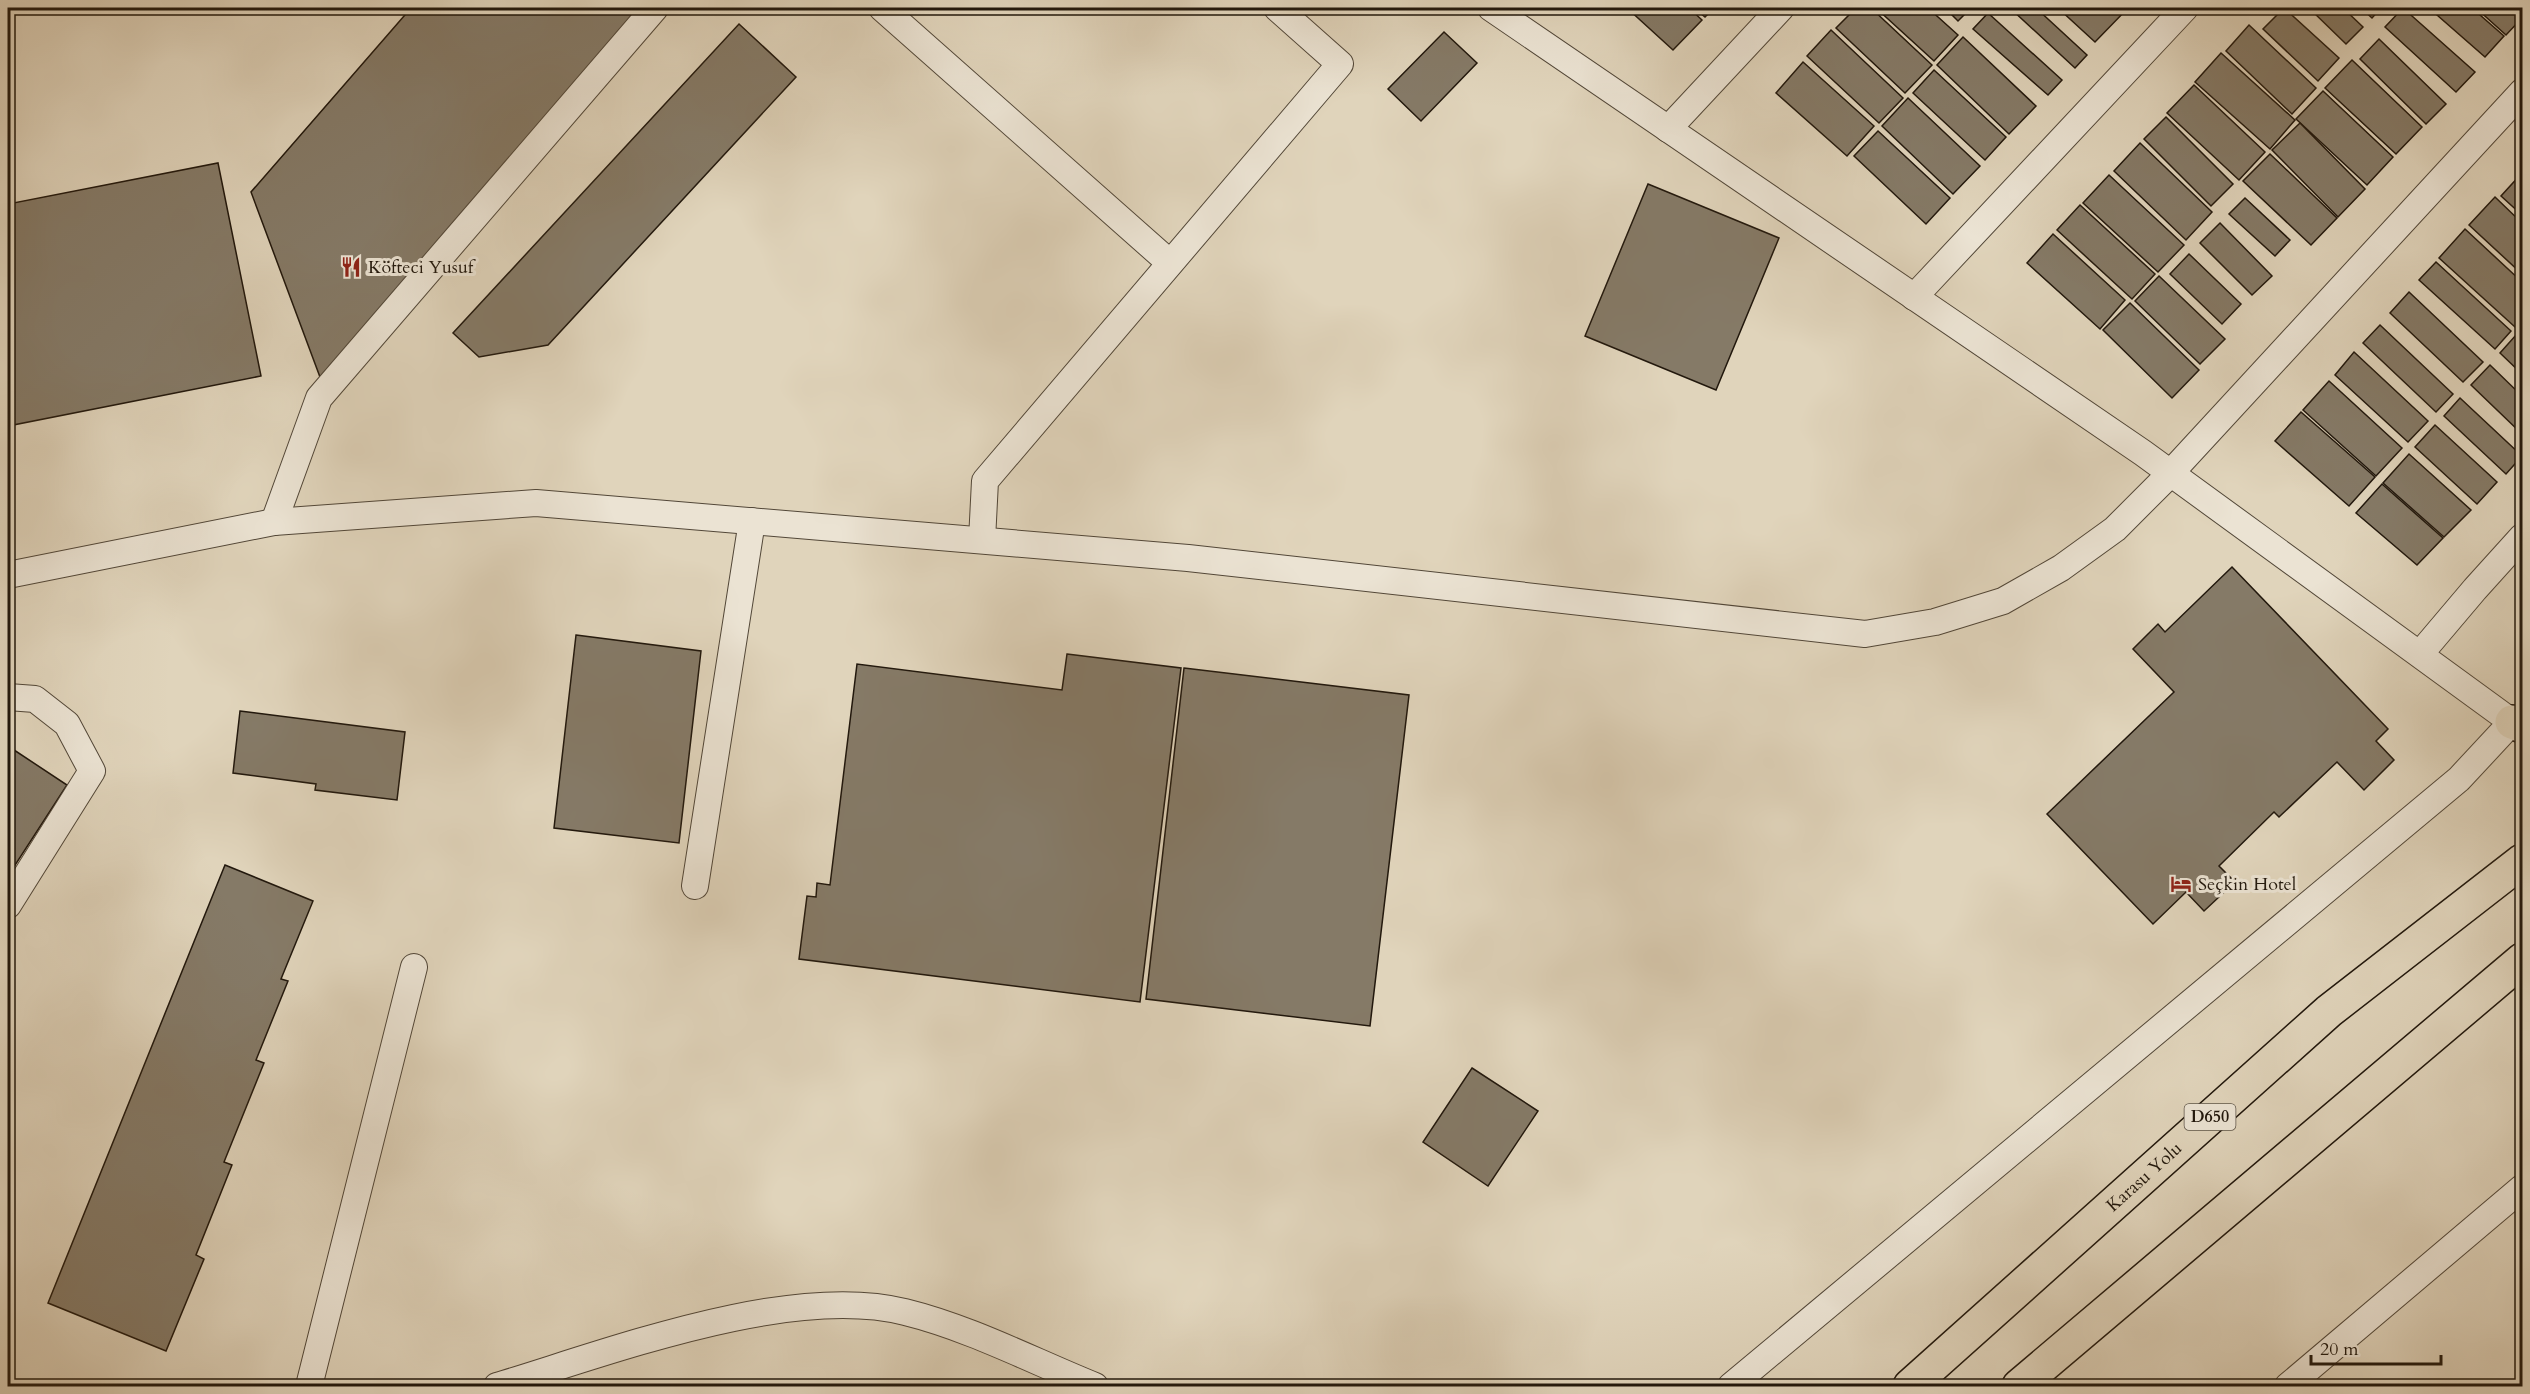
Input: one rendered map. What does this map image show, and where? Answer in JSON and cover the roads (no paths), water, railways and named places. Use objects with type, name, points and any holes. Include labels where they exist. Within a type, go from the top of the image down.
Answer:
[{"type":"highway","name":"Karasu Yolu","points":[[1910,1386],[2329,1011],[2523,861]]},
{"type":"highway","points":[[2019,1386],[2523,960]]},
{"type":"lane","points":[[274,522],[320,398],[656,8]]},
{"type":"lane","points":[[882,8],[1170,262]]},
{"type":"lane","points":[[982,540],[985,481],[1340,64],[1277,8]]},
{"type":"lane","points":[[1491,8],[2170,473],[2517,724],[2459,779],[1731,1386]]},
{"type":"lane","points":[[1668,129],[1781,8]]},
{"type":"lane","points":[[1914,297],[2185,8]]},
{"type":"lane","points":[[8,575],[274,522],[536,503],[1188,558],[1865,634],[1935,622],[2003,602],[2061,568],[2115,529],[2170,473],[2523,92]]},
{"type":"lane","points":[[695,886],[752,521]]},
{"type":"lane","points":[[2420,654],[2523,537]]},
{"type":"lane","points":[[8,697],[35,699],[67,724],[92,771],[8,905]]},
{"type":"lane","points":[[309,1386],[414,967]]},
{"type":"lane","points":[[2288,1386],[2523,1188]]},
{"type":"lane","points":[[497,1386],[684,1330],[769,1312],[840,1304],[904,1311],[966,1332],[1095,1386]]},
{"type":"place","name":"Köfteci Yusuf","points":[[351,267]]},
{"type":"place","name":"Seçkin Hotel","points":[[2181,884]]}]
